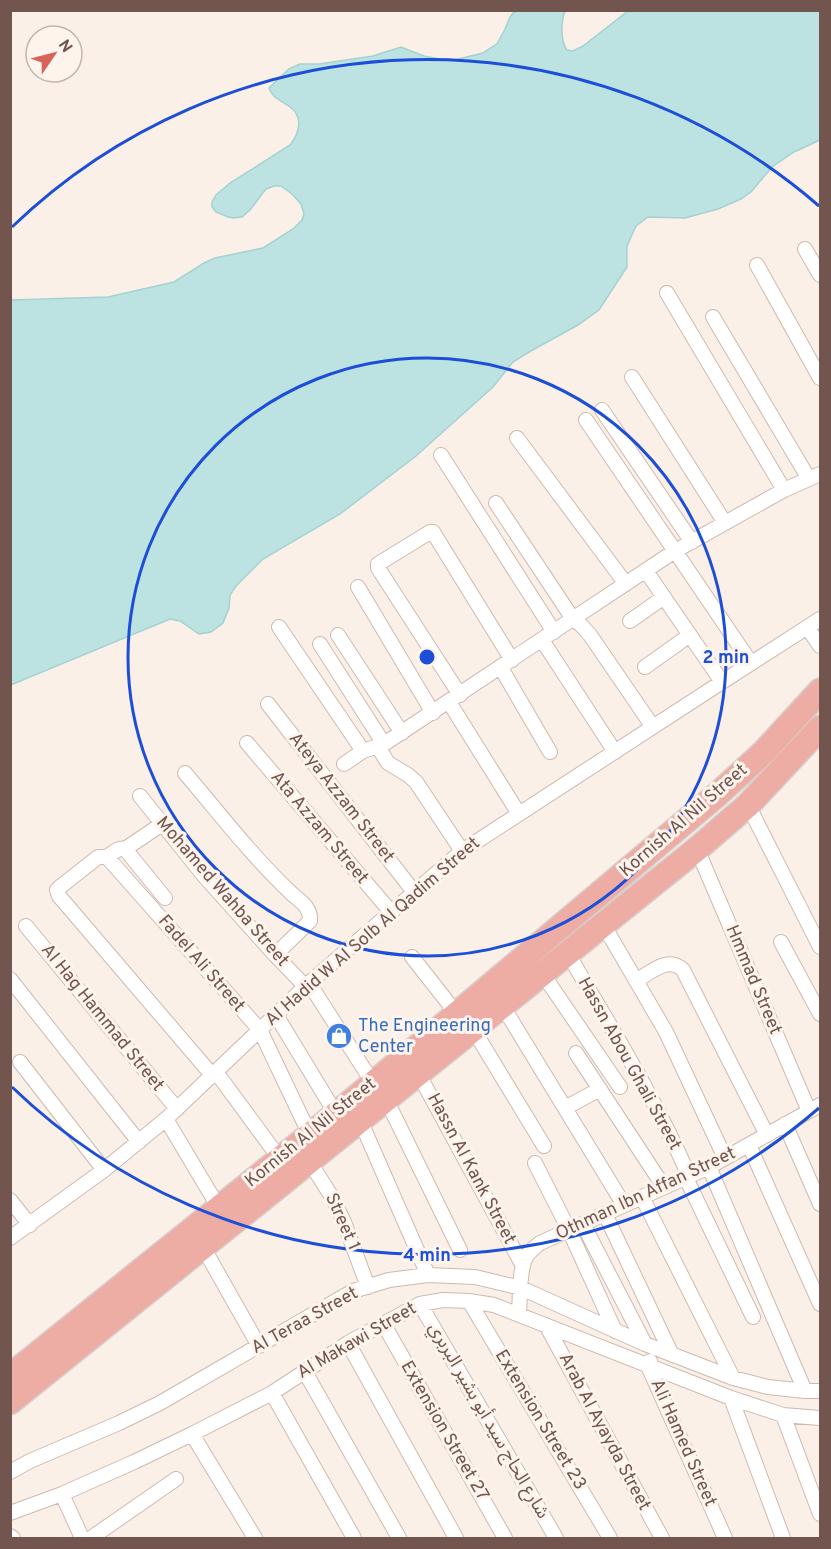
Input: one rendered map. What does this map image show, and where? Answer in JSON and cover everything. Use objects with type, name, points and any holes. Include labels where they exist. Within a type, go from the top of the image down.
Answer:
[{"type":"highway","name":"Kornish Al Nil Street","points":[[10,1402],[360,1120],[380,1091],[458,1027],[718,794],[764,752],[820,691]]},
{"type":"highway","name":"Kornish Al Nil Street","points":[[10,1376],[336,1114],[418,1073],[458,1027],[502,1005],[697,849],[748,805],[820,728]]},
{"type":"street","points":[[806,249],[820,276]]},
{"type":"street","points":[[757,266],[820,378]]},
{"type":"street","points":[[667,293],[784,490]]},
{"type":"street","points":[[344,764],[363,751],[381,746],[402,733],[675,551],[784,490],[815,477],[712,317]]},
{"type":"street","points":[[632,377],[725,523]]},
{"type":"street","points":[[602,410],[692,542]]},
{"type":"street","points":[[586,420],[751,663]]},
{"type":"street","points":[[517,438],[626,584]]},
{"type":"street","points":[[441,455],[615,752]]},
{"type":"street","points":[[496,503],[573,619],[590,635],[653,727]]},
{"type":"street","points":[[519,814],[378,568],[378,564],[433,532],[506,664],[550,752]]},
{"type":"street","points":[[646,570],[722,682]]},
{"type":"street","points":[[357,587],[433,713]]},
{"type":"street","points":[[630,621],[664,597]]},
{"type":"street","name":"Al Hadid W Al Solb Al Qadim Street","points":[[10,1238],[104,1170],[166,1119],[307,985],[462,851],[820,619]]},
{"type":"street","points":[[279,627],[363,751]]},
{"type":"street","points":[[807,627],[820,646]]},
{"type":"street","points":[[645,667],[690,635]]},
{"type":"street","points":[[338,636],[402,733]]},
{"type":"street","points":[[320,644],[381,746],[388,763],[416,782],[462,851]]},
{"type":"street","name":"Ateya Azzam Street","points":[[268,704],[414,892]]},
{"type":"street","name":"Ata Azzam Street","points":[[247,743],[391,912]]},
{"type":"street","points":[[185,773],[272,874],[309,911],[310,921],[275,955]]},
{"type":"street","name":"Mohamed Wahba Street","points":[[140,796],[205,877],[275,955],[307,985],[380,1091],[460,1250]]},
{"type":"street","points":[[748,805],[820,944]]},
{"type":"street","points":[[162,824],[125,849],[118,849],[107,857],[98,857],[57,890],[62,900],[214,1074],[280,1159]]},
{"type":"street","points":[[125,849],[165,898]]},
{"type":"street","name":"Hmmad Street","points":[[697,849],[815,1108]]},
{"type":"street","name":"Fadel Ali Street","points":[[107,857],[260,1030],[310,1135]]},
{"type":"street","points":[[603,924],[666,1032],[725,1158]]},
{"type":"street","name":"Al Hag Hammad Street","points":[[26,926],[177,1109]]},
{"type":"street","points":[[781,942],[820,1014]]},
{"type":"street","name":"Hassn Abou Ghali Street","points":[[567,952],[647,1088],[753,1317]]},
{"type":"street","points":[[412,957],[458,1027],[544,1146]]},
{"type":"street","points":[[636,981],[668,963],[680,967],[767,1135]]},
{"type":"street","points":[[542,973],[620,1087]]},
{"type":"street","points":[[10,979],[139,1142]]},
{"type":"street","points":[[502,1005],[624,1205]]},
{"type":"street","points":[[276,1015],[336,1114]]},
{"type":"street","points":[[576,1053],[664,1187]]},
{"type":"street","points":[[20,1062],[104,1170]]},
{"type":"street","name":"Hassn Al Kank Street","points":[[418,1073],[523,1266]]},
{"type":"street","points":[[565,1108],[600,1089]]},
{"type":"street","name":"Othman Ibn Affan Street","points":[[523,1266],[526,1257],[540,1243],[710,1167],[815,1108]]},
{"type":"street","points":[[166,1119],[219,1208]]},
{"type":"street","points":[[360,1120],[428,1275]]},
{"type":"street","points":[[785,1124],[820,1204]]},
{"type":"street","points":[[749,1145],[820,1304]]},
{"type":"street","name":"Street 1","points":[[309,1161],[332,1197],[344,1222],[368,1287]]},
{"type":"street","points":[[535,1163],[569,1230],[615,1331]]},
{"type":"street","points":[[710,1167],[805,1391]]},
{"type":"street","points":[[642,1197],[733,1377]]},
{"type":"street","points":[[10,1200],[30,1225]]},
{"type":"street","points":[[605,1214],[672,1355]]},
{"type":"street","points":[[583,1224],[650,1346]]},
{"type":"street","points":[[203,1247],[259,1346]]},
{"type":"street","points":[[519,1315],[523,1266]]},
{"type":"street","name":"Al Teraa Street","points":[[10,1472],[160,1403],[353,1291],[389,1281],[428,1275],[475,1277],[521,1288],[615,1331],[714,1371],[768,1387],[820,1391]]},
{"type":"street","name":"Al Makawi Street","points":[[10,1513],[62,1494],[192,1434],[272,1393],[304,1370],[383,1323],[420,1304],[443,1300],[494,1305],[731,1398],[783,1415],[820,1418]]},
{"type":"street","name":"Extension Street 23","points":[[469,1301],[610,1539]]},
{"type":"street","name":"شارع الحاج سيد أبو بشير البربري","points":[[420,1304],[556,1539]]},
{"type":"street","name":"Extension Street 27","points":[[383,1323],[505,1539]]},
{"type":"street","name":"Arab Al Ayayda Street","points":[[546,1325],[662,1539]]},
{"type":"street","points":[[348,1343],[456,1539]]},
{"type":"street","name":"Ali Hamed Street","points":[[650,1346],[648,1366],[725,1539]]},
{"type":"street","points":[[304,1370],[399,1539]]},
{"type":"street","points":[[707,1389],[714,1371]]},
{"type":"street","points":[[272,1393],[354,1539]]},
{"type":"street","points":[[731,1398],[783,1539]]},
{"type":"street","points":[[783,1415],[820,1514]]},
{"type":"street","points":[[192,1434],[255,1539]]},
{"type":"street","points":[[91,1539],[177,1479]]},
{"type":"street","points":[[62,1494],[82,1539]]},
{"type":"water","points":[[565,11],[562,26],[563,41],[567,50],[573,51],[583,46],[628,11],[820,11],[820,140],[794,152],[772,167],[751,192],[741,199],[718,209],[685,218],[648,217],[636,226],[627,246],[627,267],[599,310],[578,325],[513,362],[493,387],[416,456],[340,514],[263,559],[236,586],[230,595],[229,608],[223,623],[211,632],[199,634],[180,621],[170,619],[11,685],[11,300],[108,297],[174,282],[215,258],[263,248],[293,229],[302,220],[304,214],[301,204],[292,194],[281,186],[266,189],[250,210],[242,217],[233,218],[216,212],[212,207],[212,202],[216,195],[230,183],[293,141],[299,126],[297,116],[290,107],[275,97],[269,88],[289,69],[300,64],[319,64],[373,56],[401,47],[424,56],[450,61],[483,53],[497,44],[510,17],[514,12]]},
{"type":"place","name":"The Engineering Center","points":[[339,1036]]}]
